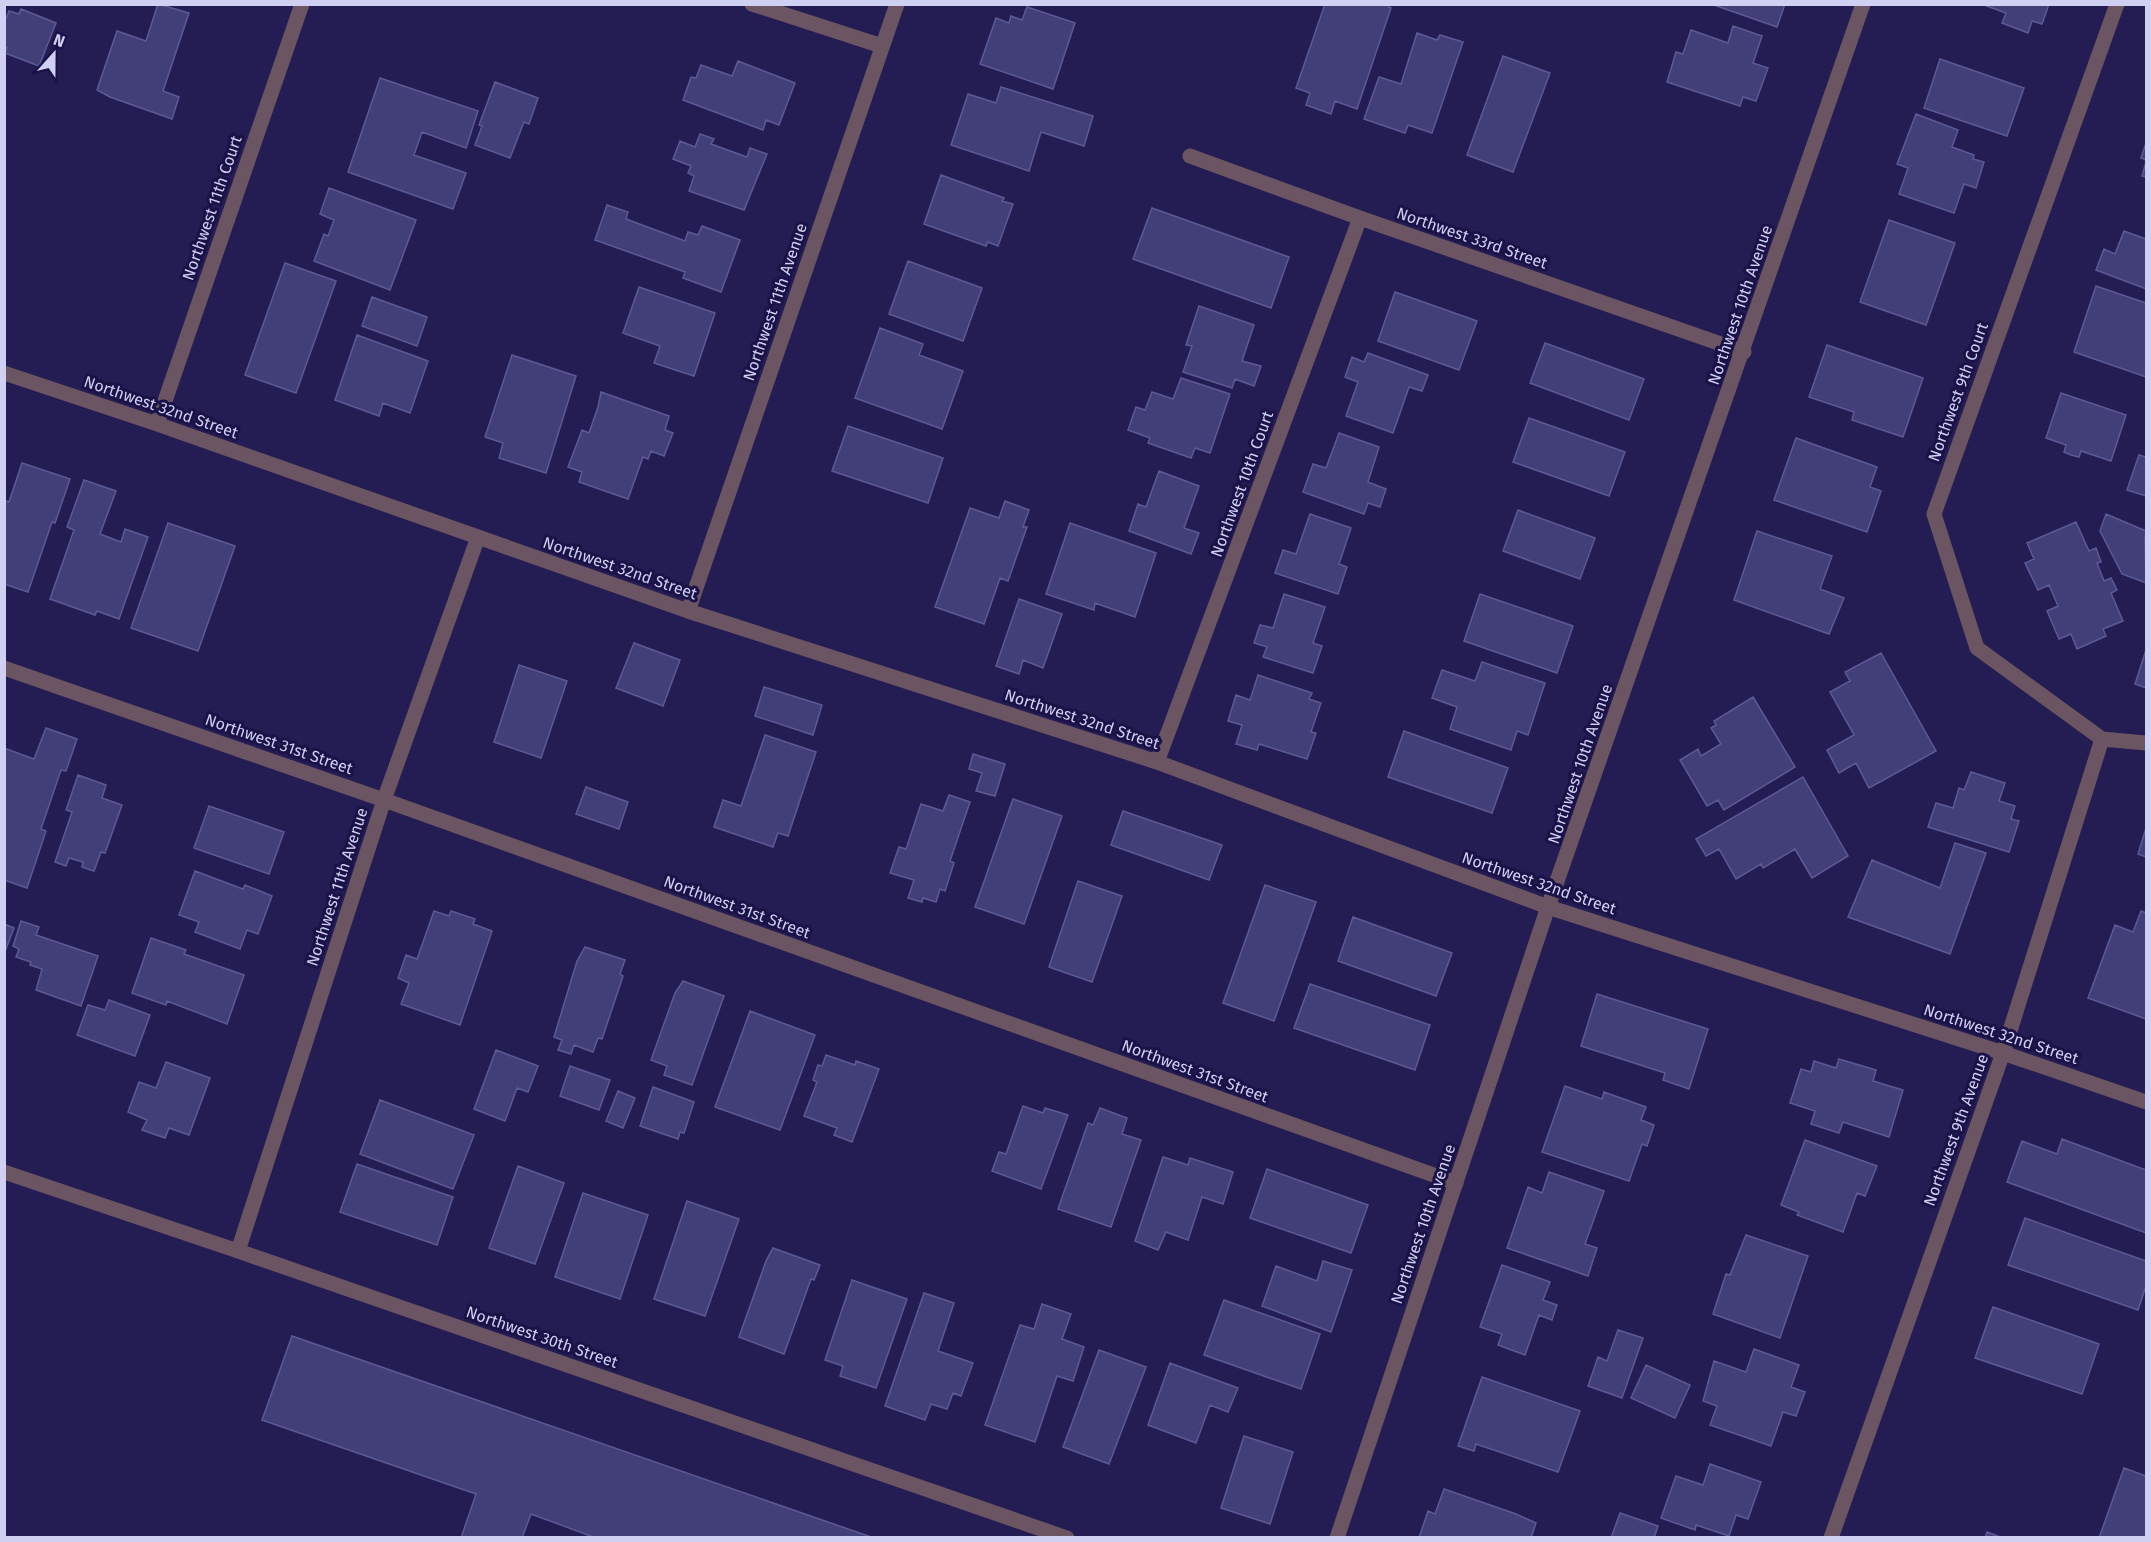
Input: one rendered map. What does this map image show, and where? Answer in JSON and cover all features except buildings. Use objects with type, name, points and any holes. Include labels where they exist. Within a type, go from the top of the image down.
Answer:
[{"type":"street","name":"Northwest 11th Court","points":[[157,424],[302,4]]},
{"type":"street","points":[[752,4],[882,46]]},
{"type":"street","name":"Northwest 11th Avenue","points":[[688,611],[897,4]]},
{"type":"street","name":"Northwest 10th Avenue","points":[[1337,1538],[1548,907],[1863,4]]},
{"type":"street","name":"Northwest 9th Court","points":[[2102,739],[1977,648],[1934,514],[2117,4]]},
{"type":"street","name":"Northwest 33rd Street","points":[[1190,156],[1743,352]]},
{"type":"street","name":"Northwest 10th Court","points":[[1157,762],[1360,218]]},
{"type":"street","name":"Northwest 32nd Street","points":[[4,373],[157,424],[688,611],[1157,762],[1548,907],[2003,1053],[2146,1102]]},
{"type":"street","name":"Northwest 11th Avenue","points":[[238,1251],[384,800],[478,537]]},
{"type":"street","name":"Northwest 31st Street","points":[[4,668],[384,800],[1456,1183]]},
{"type":"street","points":[[2102,739],[2146,743]]},
{"type":"street","name":"Northwest 9th Avenue","points":[[1831,1538],[2003,1053],[2102,739]]},
{"type":"street","name":"Northwest 30th Street","points":[[4,1172],[1067,1538]]}]
